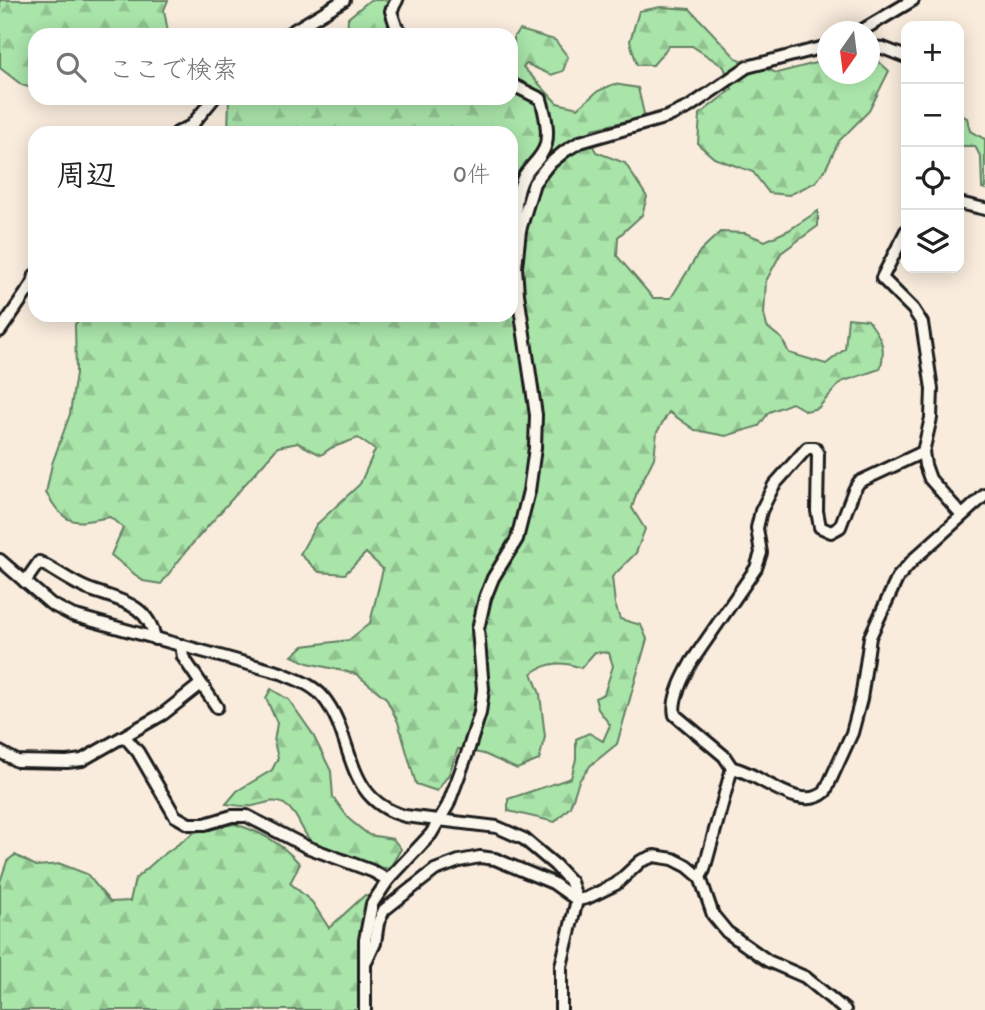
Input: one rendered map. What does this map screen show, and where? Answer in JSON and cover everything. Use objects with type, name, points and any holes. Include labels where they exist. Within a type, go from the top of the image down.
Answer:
[{"type":"street","points":[[298,28],[344,0]]},
{"type":"street","points":[[397,0],[391,11],[398,28]]},
{"type":"street","points":[[878,21],[913,0]]},
{"type":"street","points":[[880,48],[901,55]]},
{"type":"street","points":[[518,248],[520,230],[534,183],[548,165],[565,151],[580,142],[667,117],[689,107],[747,67],[817,49]]},
{"type":"street","points":[[518,88],[541,99],[547,116],[546,144],[540,157],[523,177],[518,194]]},
{"type":"street","points":[[191,126],[208,105]]},
{"type":"street","points":[[964,204],[985,209]]},
{"type":"street","points":[[518,226],[520,230]]},
{"type":"street","points":[[901,241],[882,278],[913,309],[922,323],[932,389],[931,418],[923,452],[925,465],[930,479],[962,515]]},
{"type":"street","points":[[0,331],[28,290]]},
{"type":"street","points":[[365,1010],[367,921],[372,904],[388,880],[431,834],[463,767],[478,720],[483,689],[478,629],[485,597],[493,578],[517,539],[528,491],[535,448],[536,415],[518,294]]},
{"type":"street","points":[[923,452],[859,482],[840,527],[831,532],[820,527],[818,454],[815,448],[807,448],[774,485],[761,511],[757,528],[761,553],[756,568],[692,661],[683,677],[673,708],[675,715],[724,756],[732,768],[789,795],[806,799],[819,797],[825,792],[852,733],[861,699],[870,636],[898,577],[914,559],[985,495]]},
{"type":"street","points":[[0,560],[51,604],[72,615],[281,673],[306,684],[323,697],[341,733],[360,783],[375,802],[392,812],[498,827],[524,839],[571,882],[577,900],[561,966],[561,1010]]},
{"type":"street","points":[[25,582],[39,562],[88,589],[132,606],[153,624],[155,639]]},
{"type":"street","points":[[181,645],[183,657],[218,706]]},
{"type":"street","points":[[0,752],[17,761],[82,760],[163,713],[201,684]]},
{"type":"street","points":[[125,737],[138,752],[175,816],[189,824],[205,824],[232,816],[247,816],[307,847],[372,871],[388,880]]},
{"type":"street","points":[[700,877],[732,768]]},
{"type":"street","points":[[577,900],[616,884],[641,861],[654,856],[673,859],[700,877],[713,915],[727,932],[768,961],[805,977],[845,1010]]},
{"type":"street","points":[[365,964],[375,943],[377,923],[384,910],[435,870],[459,861],[495,859],[552,883],[577,900]]},
{"type":"green space","points":[[0,0],[168,0],[164,10],[167,28],[28,28],[28,87],[0,68]]},
{"type":"green space","points":[[370,0],[395,0],[392,28],[347,28],[348,18]]},
{"type":"green space","points":[[661,7],[690,9],[736,58],[777,73],[817,63],[817,84],[880,84],[880,63],[889,71],[869,111],[839,141],[816,182],[789,195],[769,193],[753,172],[714,158],[698,144],[700,114],[732,89],[724,67],[692,46],[669,46],[653,65],[637,65],[630,41],[639,11]]},
{"type":"green space","points":[[520,30],[555,40],[568,57],[563,71],[551,75],[527,64],[523,67],[557,103],[578,108],[598,91],[614,84],[638,88],[644,114],[640,118],[593,129],[587,135],[596,152],[625,163],[647,197],[642,215],[618,237],[617,256],[653,298],[671,298],[700,251],[720,232],[745,233],[765,241],[789,230],[818,211],[818,226],[781,253],[766,281],[764,314],[767,327],[782,339],[789,353],[826,364],[845,349],[848,318],[868,320],[883,349],[880,369],[841,382],[818,408],[806,411],[792,403],[769,412],[759,426],[726,436],[695,430],[669,412],[657,432],[654,458],[632,508],[645,529],[636,553],[612,577],[615,604],[620,619],[641,625],[647,639],[617,744],[591,765],[579,781],[570,807],[555,822],[508,811],[508,799],[571,778],[576,759],[576,739],[589,733],[603,741],[610,725],[598,709],[595,698],[604,694],[613,666],[609,653],[595,652],[581,668],[555,664],[532,673],[540,694],[545,737],[539,760],[517,769],[484,754],[458,749],[449,774],[437,791],[416,784],[398,722],[386,698],[356,674],[308,663],[292,656],[303,646],[349,640],[370,623],[383,569],[366,553],[345,574],[319,572],[300,554],[316,525],[360,484],[375,450],[358,438],[331,448],[321,455],[298,443],[278,447],[187,550],[161,584],[143,581],[111,555],[123,528],[110,517],[87,521],[72,520],[60,512],[46,493],[52,464],[70,414],[76,373],[75,324],[77,322],[518,322],[518,126],[228,126],[229,105],[518,105]]},
{"type":"green space","points":[[964,116],[967,118],[970,131],[985,139],[985,189],[982,188],[981,158],[975,146],[964,146]]},
{"type":"green space","points":[[271,689],[289,700],[312,733],[331,771],[333,797],[350,820],[369,835],[393,839],[401,849],[389,869],[361,864],[324,852],[307,837],[294,813],[280,802],[250,806],[226,804],[237,791],[272,770],[278,758],[274,742],[277,723],[266,698]]},
{"type":"green space","points":[[234,824],[270,839],[300,864],[290,883],[312,902],[329,928],[365,895],[371,897],[361,926],[360,1010],[0,1010],[0,882],[7,861],[15,855],[36,866],[61,864],[87,874],[110,902],[130,901],[135,879],[159,858],[195,832]]}]
